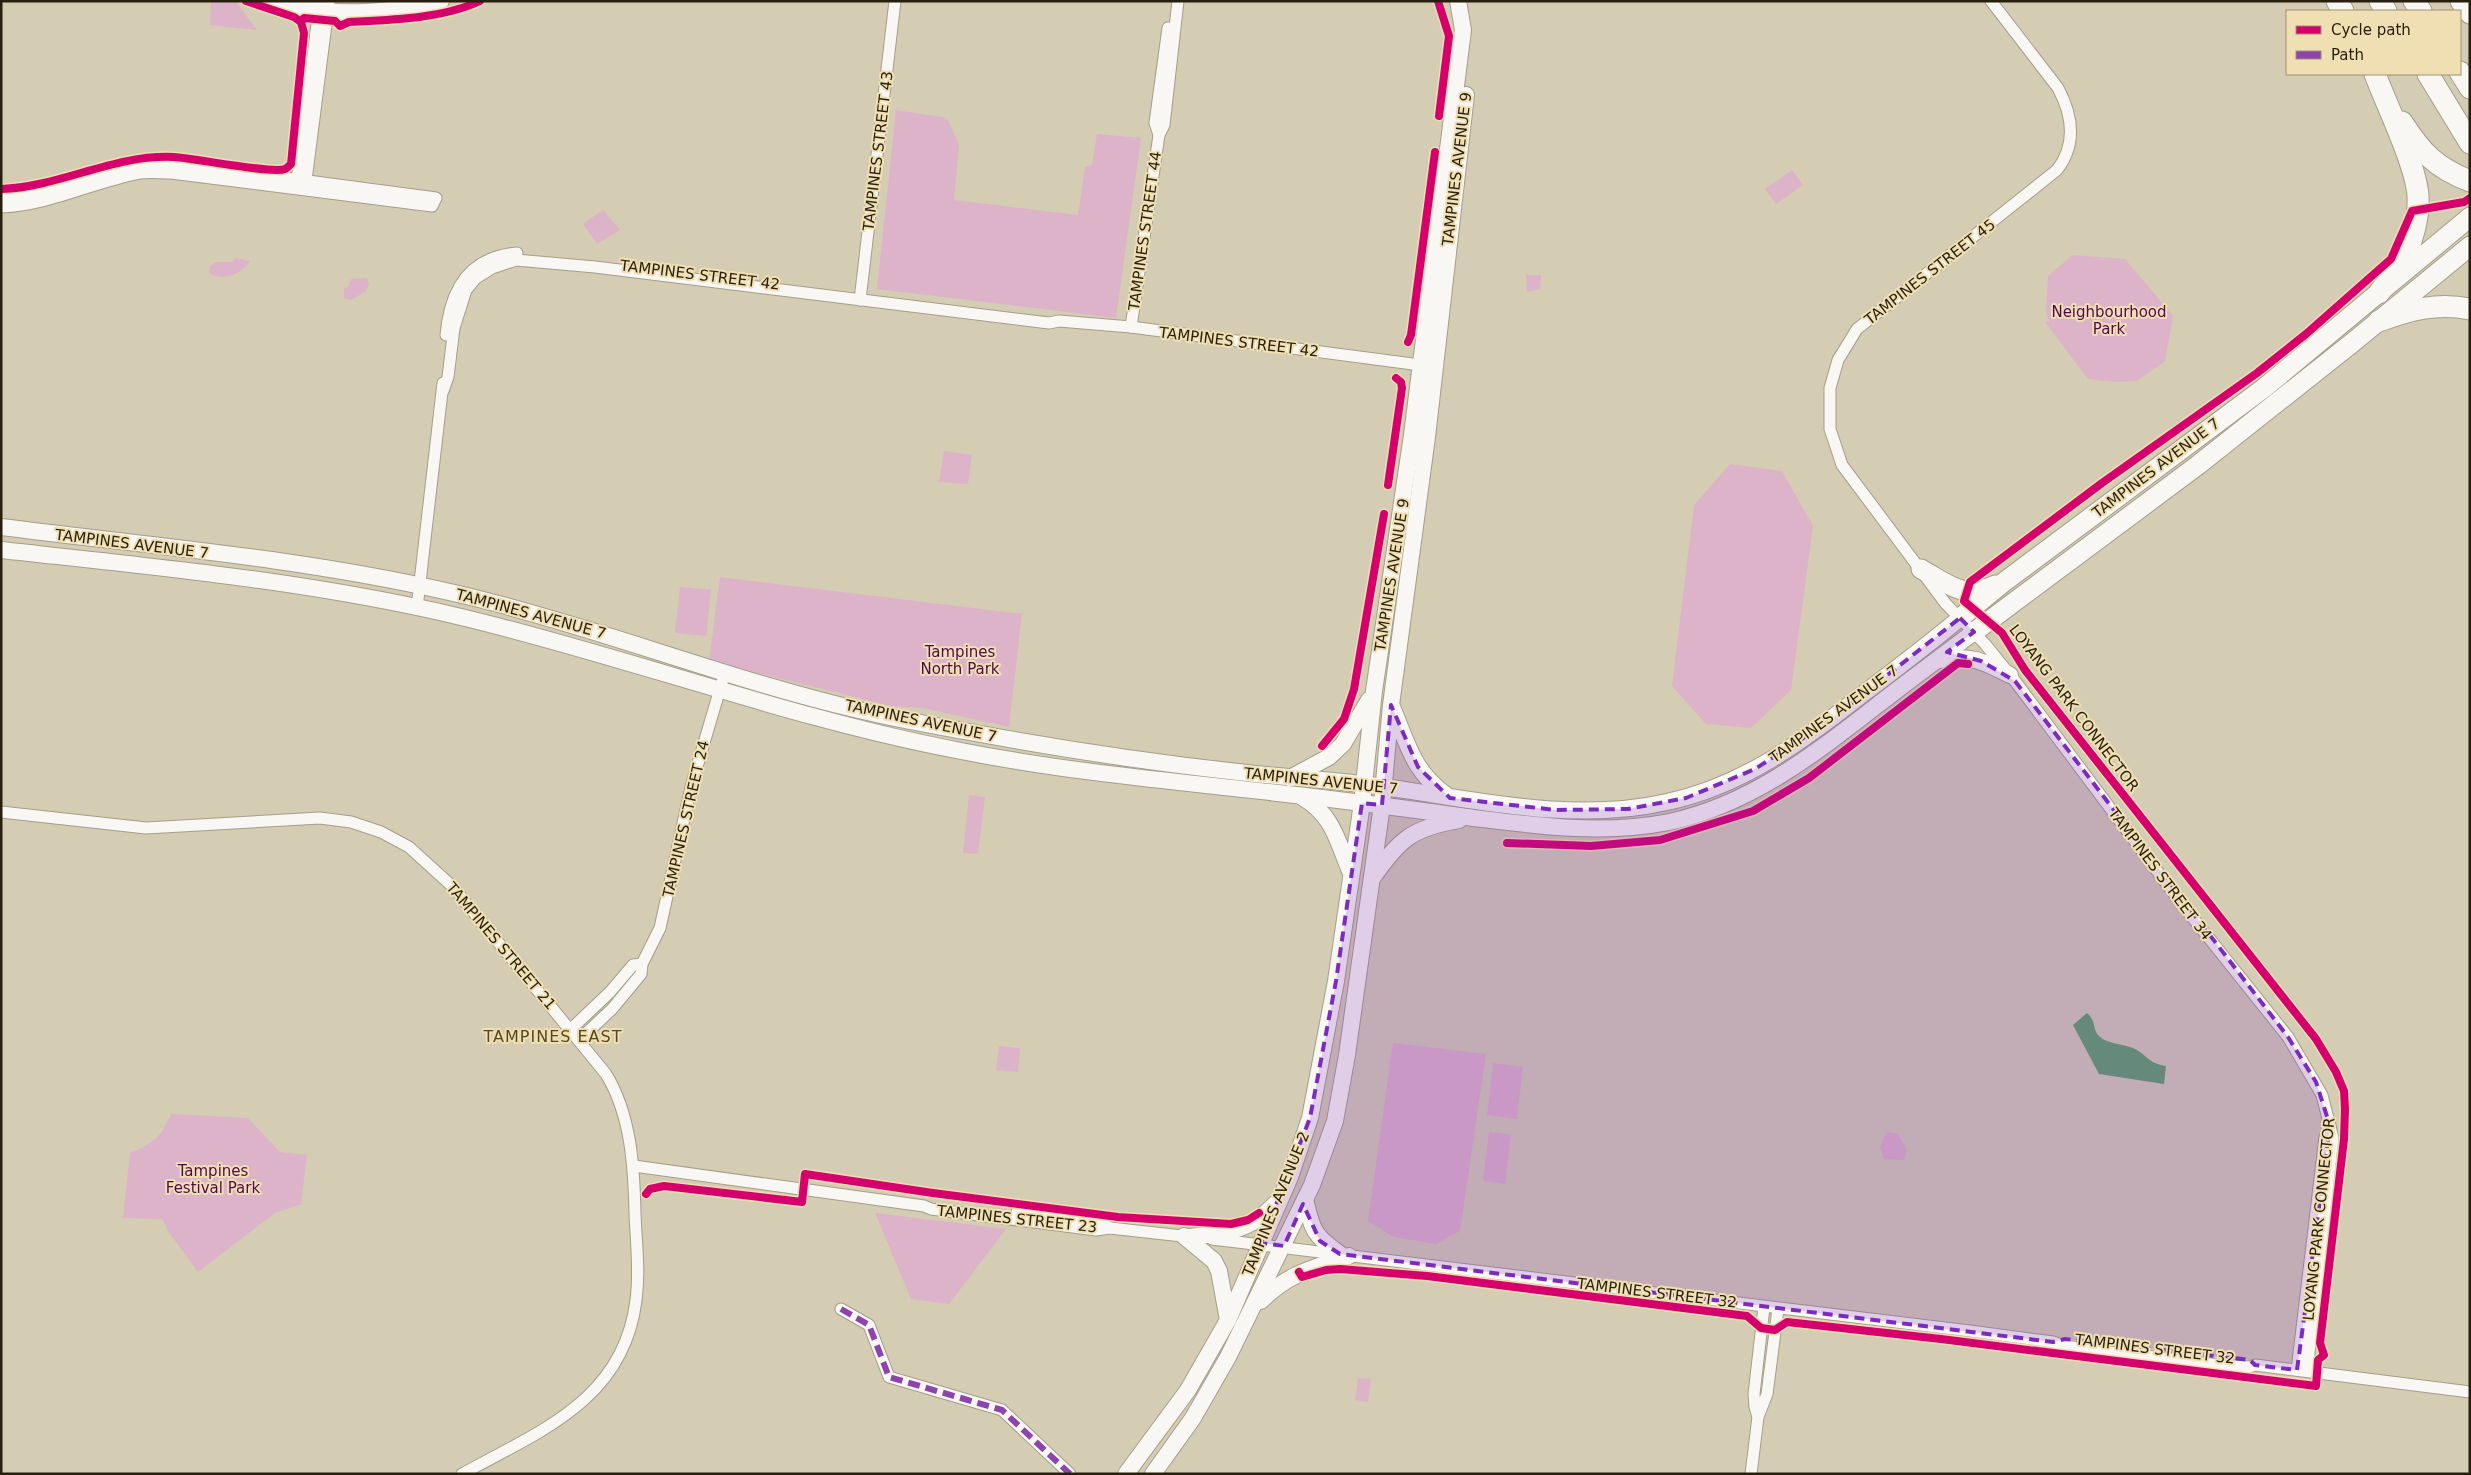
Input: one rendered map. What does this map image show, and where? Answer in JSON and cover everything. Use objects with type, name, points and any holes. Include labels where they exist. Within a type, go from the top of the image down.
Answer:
[{"type":"highway","points":[[2461,1],[2470,13]]},
{"type":"highway","points":[[2461,74],[2470,88]]},
{"type":"highway","points":[[2376,75],[2405,152],[2418,194],[2417,211],[2411,241],[2403,259],[2379,293]]},
{"type":"highway","points":[[2377,75],[2402,124],[2427,157],[2450,173],[2470,180]]},
{"type":"highway","points":[[2429,75],[2470,143]]},
{"type":"highway","points":[[2379,321],[2414,308],[2437,306],[2470,309]]},
{"type":"main road","points":[[276,1],[378,12],[441,1]]},
{"type":"main road","name":"TAMPINES AVENUE 9","points":[[1384,787],[1391,705],[1463,30],[1458,1]]},
{"type":"main road","name":"TAMPINES AVENUE 9","points":[[1364,784],[1374,691],[1427,366],[1474,35],[1469,1]]},
{"type":"main road","name":"TAMPINES AVENUE 7","points":[[1,528],[284,562],[421,586],[524,611],[641,644],[725,672],[863,711],[1052,748],[1116,758],[1290,778],[1364,784],[1450,798],[1556,810],[1596,811],[1661,804],[1700,793],[1755,770],[1832,718],[2004,582],[2264,388],[2470,216]]},
{"type":"main road","name":"TAMPINES AVENUE 7","points":[[1,550],[227,575],[417,608],[517,631],[858,728],[961,751],[1119,777],[1382,805],[1548,828],[1628,829],[1669,822],[1709,811],[1741,798],[1802,763],[1935,661],[2198,465],[2470,246]]},
{"type":"main road","points":[[1921,569],[1957,590],[1986,590],[2004,582]]},
{"type":"main road","points":[[1935,661],[1965,656],[1981,660],[2010,675]]},
{"type":"main road","points":[[1290,778],[1329,757],[1344,744],[1374,691]]},
{"type":"main road","points":[[1391,705],[1418,767],[1430,783],[1450,798]]},
{"type":"main road","name":"TAMPINES AVENUE 2","points":[[1126,1474],[1188,1390],[1228,1320],[1280,1199],[1310,1118],[1336,981],[1364,784]]},
{"type":"main road","name":"TAMPINES AVENUE 2","points":[[1153,1474],[1166,1458],[1206,1395],[1251,1312],[1284,1246],[1323,1158],[1335,1121],[1348,1055],[1384,787]]},
{"type":"main road","points":[[1300,796],[1322,810],[1341,843],[1350,873]]},
{"type":"main road","points":[[1372,879],[1402,842],[1421,828],[1474,818]]},
{"type":"main road","points":[[1186,1236],[1224,1233],[1248,1226],[1263,1217],[1280,1199]]},
{"type":"main road","points":[[1305,1199],[1312,1226],[1320,1241],[1344,1255]]},
{"type":"main road","points":[[1186,1236],[1214,1261],[1221,1280],[1228,1320]]},
{"type":"main road","points":[[1251,1312],[1270,1292],[1299,1272],[1344,1255]]},
{"type":"main road","points":[[1161,1474],[1166,1458]]},
{"type":"street","name":"TAMPINES STREET 43","points":[[860,298],[895,1]]},
{"type":"street","name":"TAMPINES STREET 44","points":[[1159,135],[1155,124],[1172,1]]},
{"type":"street","name":"TAMPINES STREET 44","points":[[1131,327],[1159,135],[1164,125],[1178,1]]},
{"type":"street","name":"TAMPINES STREET 45","points":[[1974,632],[1946,604],[1840,461],[1830,429],[1830,388],[1838,360],[1858,327],[2015,205],[2057,170],[2064,160],[2071,135],[2071,122],[2065,103],[2058,88],[1991,1]]},
{"type":"street","points":[[301,185],[324,6]]},
{"type":"street","points":[[1,199],[40,193],[115,175],[171,173],[301,185],[436,198],[436,201],[432,206],[301,185]]},
{"type":"street","points":[[1,207],[24,206],[56,199],[115,175]]},
{"type":"street","name":"TAMPINES STREET 42","points":[[417,608],[443,391],[442,377],[446,327],[455,293],[464,278],[471,271],[498,256],[530,254],[860,298],[1050,318],[1059,321],[1131,327],[1427,366]]},
{"type":"street","name":"TAMPINES STREET 34","points":[[1974,632],[2010,675],[2181,904],[2288,1037],[2316,1082],[2325,1105],[2333,1138],[2324,1180],[2302,1370]]},
{"type":"street","name":"TAMPINES STREET 24","points":[[579,1040],[612,1009],[641,974],[642,964],[660,928],[692,787],[725,672]]},
{"type":"street","name":"TAMPINES STREET 21","points":[[1,812],[146,828],[320,818],[351,822],[381,832],[409,847],[453,887],[606,1074],[619,1097],[634,1166],[636,1300],[632,1324],[619,1356],[600,1386],[568,1413],[479,1470],[462,1474]]},
{"type":"street","points":[[571,1029],[610,992],[633,964],[642,964]]},
{"type":"street","name":"TAMPINES STREET 23","points":[[634,1166],[924,1206],[932,1203],[1046,1219],[1096,1230],[1110,1228],[1261,1243]]},
{"type":"street","name":"TAMPINES STREET 32","points":[[1261,1243],[1344,1255],[2053,1342],[2065,1339],[2248,1360],[2255,1364],[2470,1392]]},
{"type":"street","points":[[1758,1417],[1754,1407],[1754,1394],[1764,1307]]},
{"type":"street","points":[[841,1309],[869,1325],[890,1377],[1002,1410],[1070,1474]]},
{"type":"street","points":[[1751,1474],[1758,1417],[1767,1394],[1778,1309]]},
{"type":"highlighted area","points":[[1960,618],[1974,632],[1947,652],[1981,661],[2015,681],[2288,1037],[2316,1082],[2330,1126],[2297,1370],[2255,1365],[2250,1360],[2065,1339],[2053,1342],[1340,1254],[1320,1241],[1303,1204],[1284,1246],[1261,1243],[1310,1118],[1336,981],[1362,803],[1382,805],[1391,705],[1418,767],[1450,798],[1556,810],[1628,809],[1686,798],[1755,769],[1825,724]]},
{"type":"green space","points":[[211,1],[236,2],[257,30],[210,25]]},
{"type":"green space","points":[[896,110],[947,118],[959,145],[954,200],[1078,215],[1085,167],[1092,165],[1097,134],[1141,138],[1116,318],[877,289]]},
{"type":"green space","points":[[1792,170],[1803,185],[1776,204],[1765,189]]},
{"type":"green space","points":[[603,210],[620,230],[597,244],[583,224]]},
{"type":"green space","name":"Neighbourhood Park","points":[[2073,255],[2125,259],[2173,316],[2165,361],[2137,381],[2115,382],[2088,379],[2045,322],[2049,321],[2046,312],[2048,276]]},
{"type":"green space","points":[[236,258],[250,261],[231,276],[220,277],[209,273],[210,266],[216,262],[232,262]]},
{"type":"green space","points":[[1526,275],[1541,275],[1540,289],[1527,292]]},
{"type":"green space","points":[[367,278],[369,284],[366,291],[351,300],[344,298],[344,288],[348,287],[351,279]]},
{"type":"green space","points":[[944,451],[972,455],[968,484],[939,482]]},
{"type":"green space","points":[[1730,464],[1782,471],[1813,526],[1791,690],[1751,728],[1706,724],[1672,686],[1694,505]]},
{"type":"green space","name":"Tampines North Park","points":[[720,577],[1022,614],[1009,727],[923,708],[891,706],[709,661]]},
{"type":"green space","points":[[680,587],[711,590],[706,636],[675,633]]},
{"type":"green space","points":[[969,795],[985,797],[978,854],[963,853]]},
{"type":"green space","points":[[1393,1043],[1486,1054],[1460,1231],[1436,1244],[1394,1237],[1368,1221]]},
{"type":"green space","points":[[999,1046],[1020,1048],[1018,1072],[996,1070]]},
{"type":"green space","points":[[1493,1063],[1523,1067],[1517,1119],[1487,1115]]},
{"type":"green space","name":"Tampines Festival Park","points":[[171,1114],[248,1118],[280,1152],[307,1155],[301,1204],[275,1213],[198,1272],[170,1234],[162,1219],[123,1218],[130,1153],[155,1139],[164,1129]]},
{"type":"green space","points":[[1489,1132],[1511,1135],[1505,1184],[1483,1181]]},
{"type":"green space","points":[[1886,1132],[1898,1134],[1907,1150],[1904,1160],[1884,1159],[1880,1147]]},
{"type":"green space","points":[[875,1213],[1006,1229],[949,1304],[911,1299]]},
{"type":"green space","points":[[1358,1378],[1371,1379],[1368,1402],[1355,1400]]},
{"type":"shaded area","points":[[2087,1013],[2102,1039],[2133,1048],[2151,1061],[2166,1066],[2164,1084],[2099,1074],[2073,1025]]},
{"type":"marked path","points":[[841,1309],[869,1325],[889,1377],[1002,1410],[1070,1474]]},
{"type":"cycle path","points":[[1,189],[44,183],[108,165],[152,157],[184,158],[277,170],[287,168],[291,164],[304,33],[301,22],[294,17],[246,1]]},
{"type":"cycle path","points":[[301,22],[304,18],[335,21],[340,26],[349,22],[433,15],[449,12],[480,1]]},
{"type":"cycle path","points":[[1438,1],[1449,36],[1439,116]]},
{"type":"cycle path","points":[[1408,342],[1411,335],[1435,152]]},
{"type":"cycle path","name":"LOYANG PARK CONNECTOR","points":[[1299,1272],[1302,1277],[1326,1270],[1340,1269],[1427,1276],[1747,1316],[1761,1328],[1775,1330],[1787,1322],[1941,1339],[2316,1386],[2318,1360],[2324,1355],[2320,1343],[2344,1139],[2344,1091],[2336,1072],[2316,1039],[2025,670],[2002,633],[1964,601],[1970,582],[2102,483],[2257,373],[2306,334],[2391,259],[2412,211],[2464,202],[2470,198]]},
{"type":"cycle path","points":[[1388,485],[1402,388],[1401,382],[1396,378]]},
{"type":"cycle path","points":[[1322,746],[1344,719],[1354,689],[1384,514]]},
{"type":"cycle path","points":[[1507,843],[1591,846],[1660,840],[1753,811],[1809,778],[1958,663],[1968,664]]},
{"type":"cycle path","points":[[646,1194],[650,1189],[664,1186],[802,1202],[805,1174],[1118,1217],[1231,1224],[1248,1220],[1259,1213]]},
{"type":"district","name":"TAMPINES EAST","points":[[553,1036]]}]
